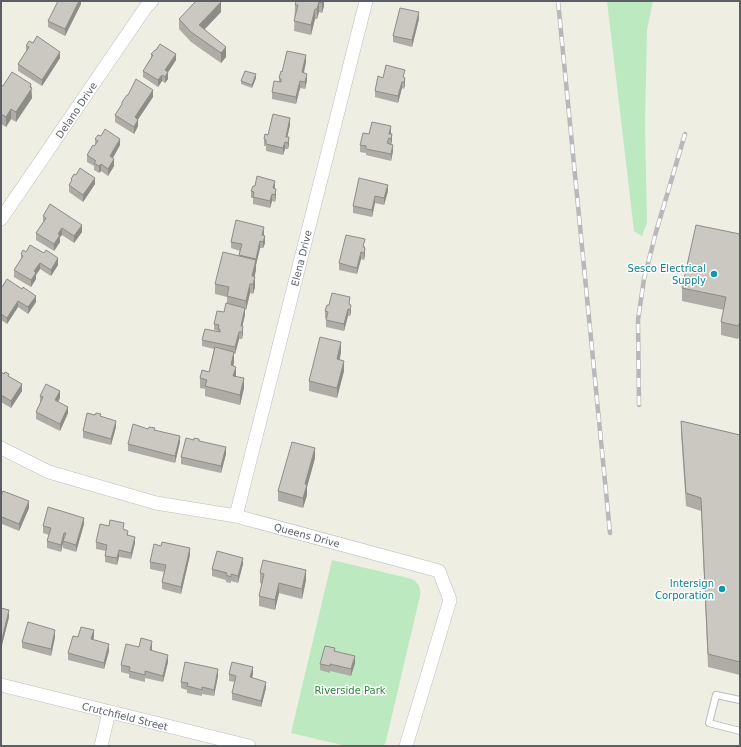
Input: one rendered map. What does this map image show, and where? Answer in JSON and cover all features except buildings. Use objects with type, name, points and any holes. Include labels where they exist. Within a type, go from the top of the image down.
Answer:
[{"type":"street","name":"Delano Drive","points":[[1,219],[146,7],[152,1]]},
{"type":"street","name":"Elena Drive","points":[[236,516],[366,1]]},
{"type":"street","name":"Queens Drive","points":[[1,448],[49,472],[156,503],[236,516],[439,571],[450,600],[406,746]]},
{"type":"street","name":"Crutchfield Street","points":[[1,685],[249,746]]},
{"type":"street","points":[[101,746],[109,712]]},
{"type":"lane","points":[[740,700],[716,695],[709,723],[740,731]]},
{"type":"green space","points":[[607,1],[653,1],[647,30],[645,125],[647,223],[642,236],[634,231]]},
{"type":"green space","name":"Riverside Park","points":[[332,560],[412,579],[420,588],[420,596],[384,746],[346,746],[291,733]]},
{"type":"railway","points":[[558,1],[610,533]]},
{"type":"railway","points":[[639,405],[638,320],[644,279],[656,232],[685,134]]},
{"type":"place","name":"Sesco Electrical Supply","points":[[714,274]]},
{"type":"place","name":"Intersign Corporation","points":[[722,589]]}]
